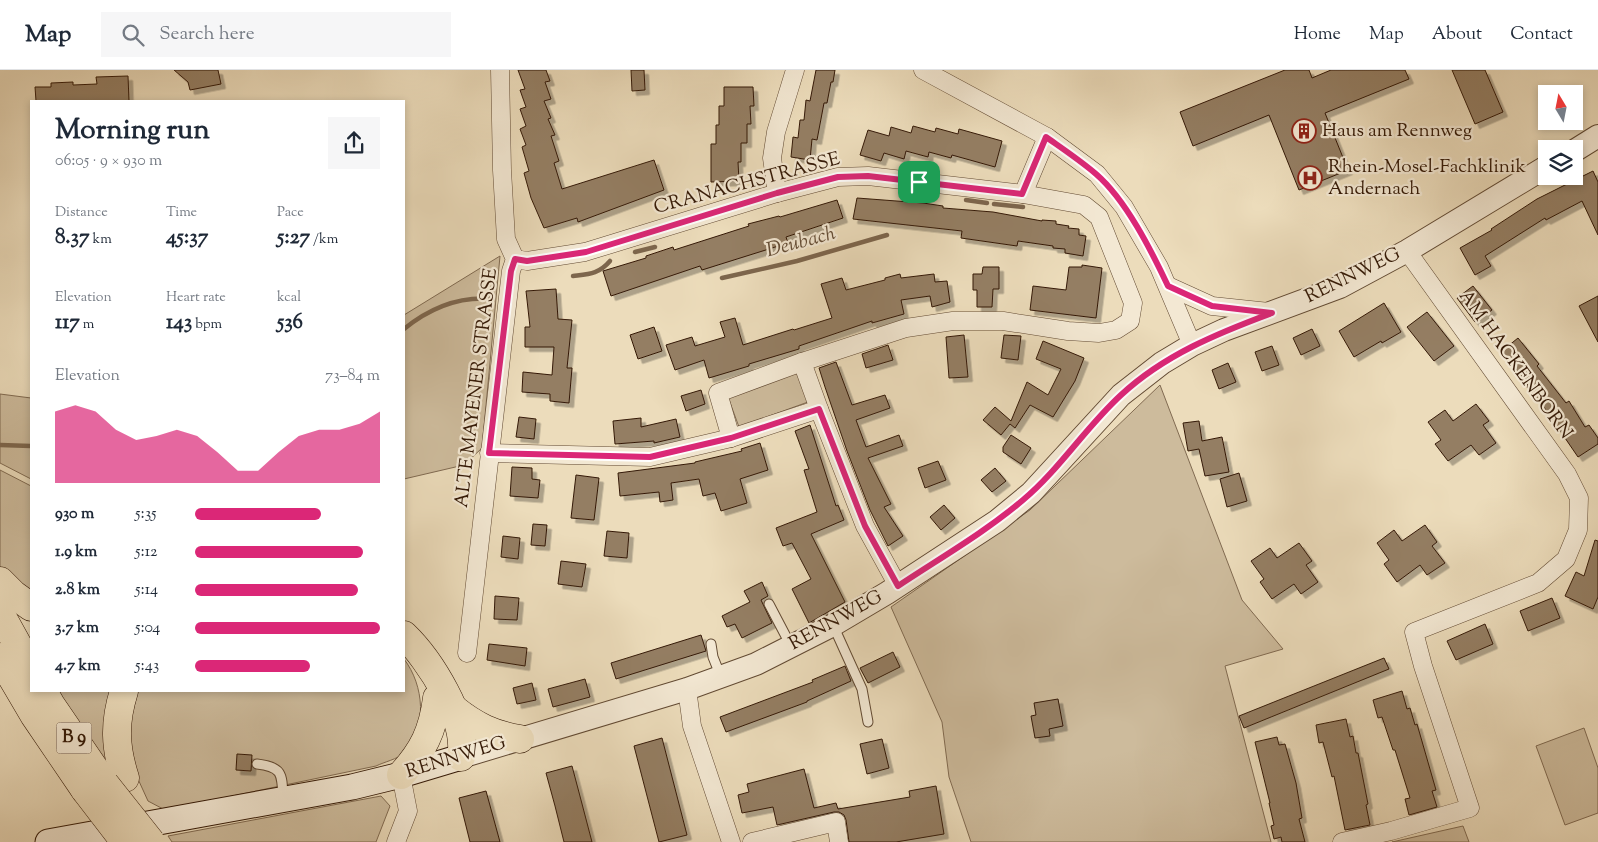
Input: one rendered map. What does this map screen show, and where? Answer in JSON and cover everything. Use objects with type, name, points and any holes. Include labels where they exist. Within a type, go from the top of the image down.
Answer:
[{"type":"highway","points":[[0,581],[13,594],[30,606]]},
{"type":"highway","points":[[0,613],[30,667]]},
{"type":"highway","points":[[405,636],[416,647],[447,695],[446,704],[462,735],[463,748],[461,757]]},
{"type":"highway","name":"B 9","points":[[0,657],[34,715],[105,784],[125,842]]},
{"type":"highway","name":"B 9","points":[[44,692],[51,705],[105,784],[151,842]]},
{"type":"highway","points":[[124,692],[116,723],[120,762],[105,784],[137,806],[157,842]]},
{"type":"highway","points":[[446,704],[482,729],[494,734],[520,738]]},
{"type":"highway","points":[[401,775],[416,758],[430,732],[435,716],[446,704]]},
{"type":"main road","name":"RENNWEG","points":[[48,842],[352,787],[461,757]]},
{"type":"street","name":"ALTE MAYENER STRASSE","points":[[467,653],[511,271],[515,259],[506,240],[502,170],[500,70]]},
{"type":"street","points":[[777,193],[772,158],[776,132],[795,70]]},
{"type":"street","points":[[923,70],[1046,137],[1096,174],[1124,207],[1159,266],[1192,345]]},
{"type":"street","points":[[1583,145],[1598,136]]},
{"type":"street","points":[[1022,194],[1046,137]]},
{"type":"street","name":"RENNWEG","points":[[461,757],[721,677],[756,664],[833,625],[898,586],[997,521],[1022,501],[1121,395],[1162,363],[1192,345],[1224,330],[1340,287],[1407,251],[1538,172]]},
{"type":"street","name":"CRANACHSTRASSE","points":[[515,259],[534,261],[586,252],[777,193],[838,177],[868,176],[1022,194],[1084,205],[1099,217],[1132,303],[1130,320],[1116,330],[1099,333],[1068,331],[1003,321],[953,321],[906,328],[802,362],[718,393],[731,438]]},
{"type":"street","name":"AM HACKENBORN","points":[[1342,842],[1391,831],[1470,808],[1423,666],[1414,632],[1538,582],[1566,560],[1578,530],[1578,498],[1567,474],[1407,251]]},
{"type":"street","points":[[1168,286],[1212,306],[1272,313]]},
{"type":"street","points":[[802,362],[865,526],[898,586]]},
{"type":"street","points":[[489,453],[650,457],[731,438],[819,409]]},
{"type":"street","points":[[687,689],[692,726],[731,842]]},
{"type":"street","points":[[396,842],[408,811],[401,775]]},
{"type":"street","points":[[752,842],[836,822],[839,842]]},
{"type":"lane","points":[[769,604],[791,646]]},
{"type":"lane","points":[[833,625],[862,689],[868,722]]},
{"type":"lane","points":[[711,644],[713,657],[721,677]]},
{"type":"lane","points":[[257,764],[272,766],[279,772],[282,780],[284,800]]},
{"type":"shaded area","points":[[500,256],[482,448],[464,465],[405,479],[405,314]]},
{"type":"shaded area","points":[[797,372],[808,402],[739,427],[728,397]]},
{"type":"shaded area","points":[[1160,385],[1242,600],[1283,649],[1225,666],[1271,842],[971,842],[949,777],[942,722],[891,607],[1030,510]]},
{"type":"shaded area","points":[[0,394],[30,398],[30,478],[0,463]]},
{"type":"shaded area","points":[[0,470],[30,485],[30,596],[0,569]]},
{"type":"shaded area","points":[[405,660],[411,669],[419,694],[420,719],[417,731],[412,743],[398,757],[376,766],[165,810],[148,801],[138,779],[128,731],[138,692],[405,692]]},
{"type":"shaded area","points":[[57,692],[116,692],[113,779]]},
{"type":"shaded area","points":[[1584,728],[1598,768],[1598,813],[1565,825],[1536,746]]},
{"type":"shaded area","points":[[381,796],[390,806],[376,842],[172,842],[168,836]]},
{"type":"shaded area","points":[[1463,826],[1469,842],[1392,842]]},
{"type":"building","points":[[174,70],[218,70],[221,84],[190,90],[188,82]]},
{"type":"building","points":[[518,70],[546,70],[550,81],[545,82],[551,99],[544,101],[551,118],[548,119],[555,135],[551,136],[559,161],[554,163],[562,189],[654,160],[664,190],[578,222],[577,218],[544,228],[531,198],[524,173],[529,171],[522,147],[526,145],[520,129],[526,126],[520,109],[526,107],[520,90],[525,89]]},
{"type":"building","points":[[631,70],[644,70],[645,90],[632,91]]},
{"type":"building","points":[[816,70],[835,70],[827,103],[824,103],[817,140],[812,139],[810,160],[791,157],[793,137],[798,138],[800,120],[804,120],[806,100],[810,101]]},
{"type":"building","name":"Haus am Rennweg","points":[[1285,70],[1309,70],[1312,78],[1331,70],[1405,70],[1409,79],[1325,113],[1348,170],[1299,190],[1269,115],[1193,146],[1180,112]]},
{"type":"building","points":[[1452,70],[1485,70],[1503,112],[1475,124]]},
{"type":"building","points":[[128,76],[129,100],[36,100],[35,87],[51,87],[51,83],[73,82],[73,85],[97,84],[96,77]]},
{"type":"building","points":[[724,87],[753,87],[754,106],[750,106],[751,124],[747,124],[747,143],[741,143],[741,162],[738,162],[739,181],[711,182],[711,144],[716,144],[719,106],[724,106]]},
{"type":"building","points":[[913,126],[935,132],[936,128],[958,134],[959,129],[1002,141],[995,167],[952,155],[951,158],[929,152],[928,157],[906,151],[904,159],[884,153],[881,161],[860,155],[868,130],[889,136],[891,127],[911,133]]},
{"type":"building","points":[[1593,171],[1598,182],[1598,235],[1582,201],[1546,220],[1545,218],[1485,256],[1491,266],[1475,275],[1460,248],[1492,230],[1537,199],[1565,185],[1583,185],[1583,176]]},
{"type":"building","points":[[857,198],[923,203],[943,206],[943,208],[993,212],[1042,221],[1056,221],[1056,224],[1079,229],[1079,235],[1086,236],[1083,256],[1065,253],[1065,249],[1053,248],[1053,246],[1018,241],[1017,246],[961,238],[962,231],[853,219]]},
{"type":"building","points":[[837,200],[843,218],[786,237],[788,243],[702,270],[700,266],[611,296],[603,271],[646,258],[646,256],[673,247],[674,250],[749,226],[748,224],[780,217]]},
{"type":"building","points":[[1082,265],[1102,268],[1096,318],[1030,310],[1033,286],[1066,290],[1069,267],[1082,267]]},
{"type":"building","points":[[983,267],[999,267],[999,289],[993,289],[992,307],[977,307],[977,290],[973,290],[973,274],[982,274]]},
{"type":"building","points":[[900,274],[901,278],[934,274],[935,282],[947,281],[950,302],[932,307],[930,296],[901,300],[904,314],[872,323],[872,321],[799,346],[799,349],[709,378],[704,360],[675,370],[666,345],[692,337],[695,346],[725,337],[720,322],[735,318],[743,345],[794,330],[832,318],[821,284],[842,278],[846,290]]},
{"type":"building","points":[[1473,286],[1492,310],[1475,322],[1457,298]]},
{"type":"building","points":[[556,289],[558,319],[572,320],[567,368],[572,368],[569,403],[550,401],[550,394],[522,392],[523,372],[552,375],[554,347],[525,347],[525,327],[530,327],[526,291]]},
{"type":"building","points":[[1598,296],[1598,342],[1579,306]]},
{"type":"building","points":[[1384,303],[1401,332],[1354,357],[1339,331]]},
{"type":"building","points":[[1427,312],[1454,346],[1434,361],[1407,327]]},
{"type":"building","points":[[654,327],[662,351],[638,359],[630,335]]},
{"type":"building","points":[[1312,329],[1320,346],[1301,355],[1293,338]]},
{"type":"building","points":[[964,335],[968,377],[949,378],[946,337]]},
{"type":"building","points":[[1004,335],[1021,336],[1018,360],[1001,358]]},
{"type":"building","points":[[1518,338],[1566,403],[1569,401],[1585,427],[1589,425],[1598,438],[1598,444],[1578,457],[1539,400],[1527,387],[1528,385],[1502,351]]},
{"type":"building","points":[[1043,341],[1084,358],[1075,381],[1053,417],[1030,405],[1015,428],[1010,424],[1001,435],[983,420],[995,407],[1011,421],[1027,382],[1048,395],[1061,369],[1036,359]]},
{"type":"building","points":[[888,345],[893,360],[866,368],[862,354]]},
{"type":"building","points":[[1272,346],[1279,365],[1262,371],[1255,352]]},
{"type":"building","points":[[836,362],[852,405],[885,395],[890,408],[856,420],[866,447],[899,435],[903,446],[868,458],[891,504],[884,507],[903,536],[888,546],[870,510],[847,451],[819,368]]},
{"type":"building","points":[[1228,363],[1236,382],[1219,389],[1212,370]]},
{"type":"building","points":[[701,390],[705,404],[686,411],[681,396]]},
{"type":"building","points":[[1476,404],[1489,421],[1483,425],[1496,443],[1479,455],[1471,445],[1448,461],[1435,444],[1441,440],[1428,422],[1445,410],[1453,421]]},
{"type":"building","points":[[519,417],[536,419],[534,439],[516,437]]},
{"type":"building","points":[[641,418],[641,427],[676,419],[680,437],[654,443],[654,441],[615,444],[613,421]]},
{"type":"building","points":[[1199,421],[1202,441],[1222,437],[1229,472],[1205,476],[1199,449],[1188,451],[1183,423]]},
{"type":"building","points":[[810,425],[836,506],[838,505],[844,520],[811,534],[845,602],[809,623],[792,589],[811,579],[792,543],[783,546],[776,528],[817,512],[804,470],[809,469],[795,431]]},
{"type":"building","points":[[1011,435],[1031,448],[1021,464],[1003,452],[1003,447]]},
{"type":"building","points":[[760,443],[768,470],[740,479],[747,503],[721,511],[715,493],[703,496],[699,479],[671,483],[673,500],[660,502],[659,492],[620,496],[618,473],[695,463],[742,451],[741,449]]},
{"type":"building","points":[[938,461],[946,480],[925,488],[918,468]]},
{"type":"building","points":[[512,467],[532,468],[532,479],[540,480],[538,498],[510,496]]},
{"type":"building","points":[[995,468],[1006,481],[992,492],[981,480]]},
{"type":"building","points":[[1239,473],[1247,501],[1227,507],[1220,479]]},
{"type":"building","points":[[576,475],[599,478],[594,520],[571,518]]},
{"type":"building","points":[[944,505],[955,518],[941,530],[930,517]]},
{"type":"building","points":[[533,524],[547,525],[545,546],[531,545]]},
{"type":"building","points":[[1425,525],[1437,542],[1432,546],[1445,563],[1427,575],[1420,565],[1397,582],[1384,564],[1389,560],[1377,543],[1394,530],[1402,541]]},
{"type":"building","points":[[607,531],[629,533],[627,558],[604,556]]},
{"type":"building","points":[[503,536],[520,538],[518,559],[501,557]]},
{"type":"building","points":[[1595,540],[1598,541],[1598,597],[1593,609],[1565,596],[1576,572],[1584,576]]},
{"type":"building","points":[[1299,543],[1312,561],[1306,565],[1318,582],[1301,594],[1294,584],[1272,599],[1260,582],[1264,579],[1251,561],[1270,548],[1277,558]]},
{"type":"building","points":[[561,561],[586,564],[582,587],[558,584]]},
{"type":"building","points":[[762,582],[768,596],[761,600],[772,623],[742,638],[735,624],[727,627],[722,616],[750,602],[744,591]]},
{"type":"building","points":[[495,596],[519,598],[517,620],[494,619]]},
{"type":"building","points":[[1552,598],[1560,618],[1528,631],[1520,611]]},
{"type":"building","points":[[1485,624],[1493,644],[1456,660],[1447,641]]},
{"type":"building","points":[[701,635],[706,651],[616,679],[611,663]]},
{"type":"building","points":[[489,644],[527,648],[525,666],[487,660]]},
{"type":"building","points":[[893,652],[900,667],[868,683],[860,668]]},
{"type":"building","points":[[1384,658],[1389,669],[1244,728],[1239,716]]},
{"type":"building","points":[[845,666],[851,681],[807,702],[726,732],[720,717],[813,682],[812,680]]},
{"type":"building","points":[[585,679],[590,697],[553,707],[548,689]]},
{"type":"building","points":[[532,683],[536,700],[517,704],[513,688]]},
{"type":"building","points":[[1402,691],[1407,709],[1410,708],[1415,725],[1417,724],[1436,790],[1432,791],[1437,807],[1409,815],[1405,799],[1410,798],[1395,750],[1393,750],[1382,717],[1378,718],[1373,700]]},
{"type":"building","points":[[1058,699],[1063,726],[1049,729],[1050,736],[1035,738],[1031,716],[1036,715],[1034,703]]},
{"type":"building","points":[[1346,719],[1350,737],[1353,736],[1356,753],[1358,753],[1370,825],[1345,830],[1334,776],[1332,777],[1323,742],[1319,743],[1316,725]]},
{"type":"building","points":[[1277,737],[1279,745],[1285,744],[1296,783],[1302,818],[1299,819],[1305,842],[1282,842],[1281,837],[1274,839],[1271,826],[1274,825],[1270,803],[1255,742]]},
{"type":"building","points":[[662,738],[687,835],[659,842],[634,746]]},
{"type":"building","points":[[882,739],[889,768],[867,774],[860,744]]},
{"type":"building","points":[[237,754],[252,755],[251,771],[236,770]]},
{"type":"building","points":[[572,766],[592,842],[564,842],[546,773]]},
{"type":"building","points":[[804,769],[814,808],[836,803],[838,809],[910,797],[909,791],[936,786],[944,834],[896,842],[849,842],[846,820],[844,815],[839,812],[777,825],[773,807],[742,813],[738,795],[749,792],[747,784]]},
{"type":"building","points":[[486,791],[500,842],[470,842],[459,798]]},
{"type":"waterway","name":"Deubach","points":[[966,200],[987,203]]},
{"type":"waterway","name":"Deubach","points":[[994,204],[1023,207]]},
{"type":"waterway","name":"Deubach","points":[[722,278],[797,261],[887,235]]},
{"type":"waterway","name":"Deubach","points":[[635,252],[655,247]]},
{"type":"waterway","name":"Deubach","points":[[573,276],[598,271],[610,261]]},
{"type":"waterway","name":"Deubach","points":[[405,328],[434,309],[445,305],[468,299],[492,299]]},
{"type":"waterway","name":"Deubach","points":[[0,445],[30,446]]},
{"type":"place","name":"Haus am Rennweg","points":[[1304,131]]},
{"type":"place","name":"Rhein-Mosel-Fachklinik Andernach","points":[[1310,178]]},
{"type":"route","points":[[1046,137],[1096,174],[1124,207],[1159,266],[1168,286],[1212,306],[1272,313],[1224,330],[1192,345],[1162,363],[1121,395],[1022,501],[997,521],[898,586],[865,526],[819,409],[731,438],[650,457],[489,453],[511,271],[515,259],[527,261],[586,252],[777,193],[838,177],[868,176],[919,182],[1022,194],[1046,137]]}]
